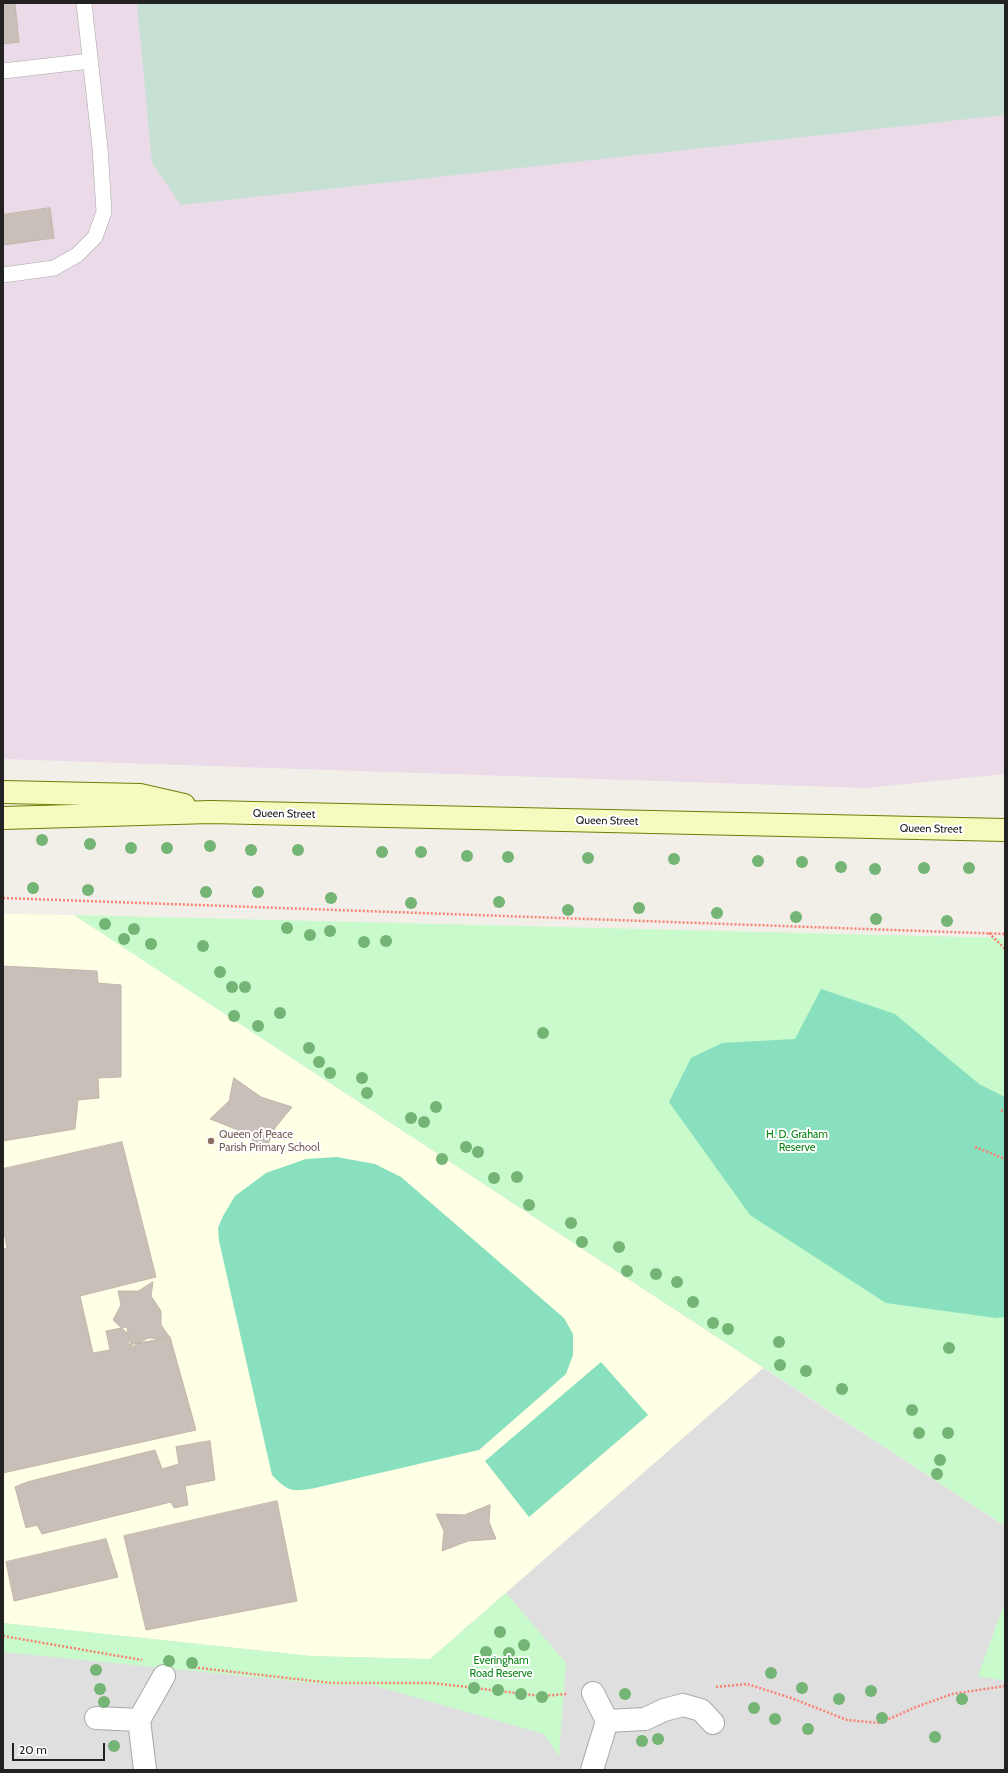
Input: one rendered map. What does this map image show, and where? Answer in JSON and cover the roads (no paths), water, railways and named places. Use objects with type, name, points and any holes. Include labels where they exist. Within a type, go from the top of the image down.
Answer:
[{"type":"main road","name":"Queen Street","points":[[3,792],[140,794],[210,812]]},
{"type":"main road","name":"Queen Street","points":[[3,818],[210,812],[1005,830]]},
{"type":"street","points":[[145,1770],[139,1720],[164,1676]]},
{"type":"street","points":[[592,1770],[607,1721],[593,1693]]},
{"type":"street","points":[[607,1721],[644,1719],[664,1710],[683,1705],[700,1710],[713,1723]]},
{"type":"street","points":[[96,1718],[139,1720]]},
{"type":"lane","points":[[3,275],[54,268],[77,255],[95,237],[104,212],[100,148],[84,3]]},
{"type":"lane","points":[[3,71],[90,61]]},
{"type":"place","name":"Queen of Peace Parish Primary School","points":[[211,1141]]},
{"type":"park label","name":"H. D. Graham Reserve","points":[[797,1141]]},
{"type":"park label","name":"Everingham Road Reserve","points":[[501,1667]]}]
